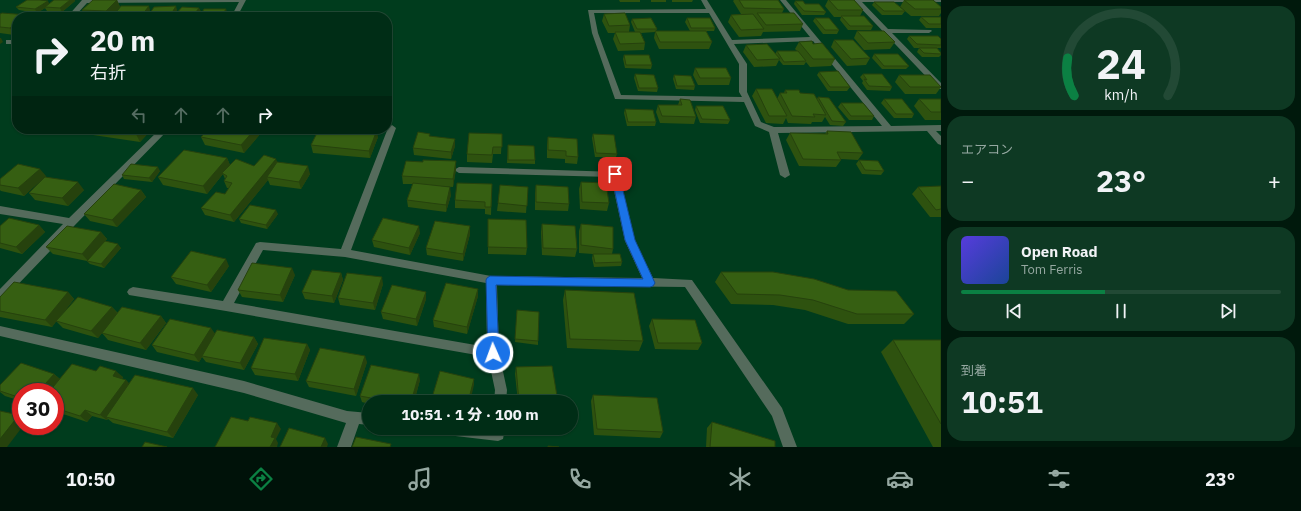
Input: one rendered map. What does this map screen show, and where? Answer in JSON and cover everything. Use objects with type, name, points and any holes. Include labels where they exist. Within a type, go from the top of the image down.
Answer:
[{"type":"street","points":[[75,12],[86,1],[243,0],[237,12]]},
{"type":"street","points":[[704,0],[731,42],[743,64],[744,92],[758,124],[773,130],[941,128]]},
{"type":"street","points":[[783,0],[889,129]]},
{"type":"street","points":[[856,0],[941,0]]},
{"type":"street","points":[[856,0],[941,87]]},
{"type":"street","points":[[711,11],[590,11],[595,33],[618,97],[747,100]]},
{"type":"street","points":[[886,31],[929,30]]},
{"type":"street","points":[[731,42],[815,39]]},
{"type":"street","points":[[930,129],[941,142]]},
{"type":"street","points":[[773,130],[785,176]]},
{"type":"street","points":[[0,296],[71,222],[160,134]]},
{"type":"street","points":[[345,253],[390,134]]},
{"type":"street","points":[[459,170],[615,174],[630,240],[650,283]]},
{"type":"street","points":[[0,210],[71,222]]},
{"type":"street","points":[[226,306],[260,246],[345,253],[490,280],[688,283],[777,412],[790,447]]},
{"type":"street","points":[[490,280],[493,353],[500,395]]},
{"type":"street","points":[[133,292],[226,306],[493,353]]},
{"type":"street","points":[[0,331],[244,387],[347,417],[362,418]]},
{"type":"street","points":[[344,447],[355,417]]},
{"type":"building","points":[[27,0],[48,1],[35,9],[16,7]]},
{"type":"building","points":[[54,0],[70,0],[60,8],[45,7]]},
{"type":"building","points":[[93,0],[117,0],[106,11],[82,10]]},
{"type":"building","points":[[739,0],[778,0],[784,9],[744,8]]},
{"type":"building","points":[[829,0],[854,0],[863,10],[838,10]]},
{"type":"building","points":[[904,0],[933,0],[941,7],[941,9],[915,9]]},
{"type":"building","points":[[795,1],[803,1],[805,4],[819,4],[826,12],[804,11]]},
{"type":"building","points":[[874,2],[894,2],[905,11],[884,11]]},
{"type":"building","points":[[121,6],[149,6],[144,12],[116,12]]},
{"type":"building","points":[[176,6],[172,12],[151,12],[154,7]]},
{"type":"building","points":[[182,7],[199,8],[196,12],[178,12]]},
{"type":"building","points":[[204,9],[226,9],[224,12],[202,12]]},
{"type":"building","points":[[625,13],[630,25],[609,26],[604,14]]},
{"type":"building","points":[[757,13],[794,13],[803,24],[766,25]]},
{"type":"building","points":[[0,14],[12,14],[12,27],[10,28],[0,27]]},
{"type":"building","points":[[753,14],[764,29],[741,30],[731,15]]},
{"type":"building","points":[[841,16],[864,16],[873,26],[850,26]]},
{"type":"building","points":[[921,17],[941,17],[941,24],[929,24]]},
{"type":"building","points":[[651,18],[657,29],[637,29],[632,19]]},
{"type":"building","points":[[687,18],[710,18],[715,28],[691,28]]},
{"type":"building","points":[[815,18],[829,18],[839,30],[825,30]]},
{"type":"building","points":[[655,31],[706,31],[712,42],[660,42]]},
{"type":"building","points":[[857,31],[884,31],[895,42],[868,43]]},
{"type":"building","points":[[615,32],[640,32],[645,43],[620,44]]},
{"type":"building","points":[[909,36],[938,36],[941,39],[941,45],[917,44]]},
{"type":"building","points":[[834,40],[853,40],[870,58],[851,59]]},
{"type":"building","points":[[812,41],[813,44],[822,43],[835,59],[813,59],[799,42]]},
{"type":"building","points":[[767,44],[780,59],[757,60],[746,45]]},
{"type":"building","points":[[919,48],[937,48],[941,54],[924,53]]},
{"type":"building","points":[[777,51],[798,51],[806,61],[784,62]]},
{"type":"building","points":[[874,54],[898,54],[909,66],[884,66]]},
{"type":"building","points":[[624,55],[649,55],[652,65],[626,65]]},
{"type":"building","points":[[695,68],[726,68],[731,78],[700,78]]},
{"type":"building","points":[[838,71],[850,87],[830,87],[819,72]]},
{"type":"building","points":[[635,74],[654,75],[658,88],[639,88]]},
{"type":"building","points":[[863,74],[882,74],[892,87],[869,86],[864,79],[867,80]]},
{"type":"building","points":[[674,75],[691,76],[695,86],[677,86]]},
{"type":"building","points":[[899,75],[930,75],[941,87],[910,87]]},
{"type":"building","points":[[756,89],[772,89],[787,116],[769,116]]},
{"type":"building","points":[[785,90],[799,90],[800,93],[814,94],[826,115],[813,114],[815,117],[792,116],[780,93],[787,93]]},
{"type":"building","points":[[818,97],[829,98],[846,122],[832,121]]},
{"type":"building","points":[[680,99],[690,100],[696,117],[662,116],[658,105],[682,105]]},
{"type":"building","points":[[884,99],[902,99],[914,114],[896,114]]},
{"type":"building","points":[[919,99],[941,99],[941,112],[931,112]]},
{"type":"building","points":[[841,103],[863,103],[874,116],[851,116]]},
{"type":"building","points":[[696,106],[723,106],[730,120],[702,119]]},
{"type":"building","points":[[625,109],[653,110],[656,122],[628,122]]},
{"type":"building","points":[[827,131],[851,132],[863,153],[837,152],[841,160],[803,159],[790,133],[828,134]]},
{"type":"building","points":[[418,132],[430,134],[429,136],[455,139],[451,152],[413,148]]},
{"type":"building","points":[[469,133],[502,134],[502,147],[493,147],[492,155],[467,154]]},
{"type":"building","points":[[204,134],[251,134],[241,145],[201,137]]},
{"type":"building","points":[[316,134],[375,134],[369,151],[311,145]]},
{"type":"building","points":[[593,134],[614,135],[617,154],[596,153]]},
{"type":"building","points":[[548,137],[577,139],[578,157],[566,156],[566,151],[548,150]]},
{"type":"building","points":[[508,145],[534,146],[535,160],[508,160]]},
{"type":"building","points":[[184,150],[227,158],[203,186],[158,177]]},
{"type":"building","points":[[264,155],[276,159],[230,215],[201,208],[216,192],[225,194],[232,183],[224,181],[227,176],[222,173],[236,159],[254,166]]},
{"type":"building","points":[[423,160],[456,161],[453,179],[402,176],[406,161],[423,162]]},
{"type":"building","points":[[859,160],[878,161],[884,171],[865,170]]},
{"type":"building","points":[[277,162],[308,166],[299,182],[267,177]]},
{"type":"building","points":[[18,164],[40,169],[18,188],[0,185],[0,179]]},
{"type":"building","points":[[131,164],[158,167],[149,178],[122,175]]},
{"type":"building","points":[[45,177],[78,182],[62,198],[29,193]]},
{"type":"building","points":[[581,182],[606,183],[609,203],[582,202]]},
{"type":"building","points":[[413,183],[450,187],[446,205],[407,200]]},
{"type":"building","points":[[457,183],[492,184],[491,207],[485,207],[485,202],[455,200]]},
{"type":"building","points":[[114,184],[141,190],[112,220],[84,214]]},
{"type":"building","points":[[500,185],[528,187],[527,206],[498,203]]},
{"type":"building","points":[[536,185],[568,187],[569,204],[536,202]]},
{"type":"building","points":[[941,186],[941,209],[936,210],[918,187]]},
{"type":"building","points":[[250,205],[276,210],[266,225],[239,219]]},
{"type":"building","points":[[9,218],[39,225],[16,247],[0,243],[0,226]]},
{"type":"building","points":[[383,218],[419,226],[409,248],[372,240]]},
{"type":"building","points":[[488,219],[526,220],[527,248],[488,247]]},
{"type":"building","points":[[435,221],[470,226],[463,254],[426,248]]},
{"type":"building","points":[[542,224],[575,226],[577,249],[543,248]]},
{"type":"building","points":[[581,224],[613,227],[613,249],[581,245]]},
{"type":"building","points":[[67,226],[101,232],[82,254],[46,247]]},
{"type":"building","points":[[105,241],[118,244],[101,264],[87,261]]},
{"type":"building","points":[[191,251],[226,259],[207,285],[171,277]]},
{"type":"building","points":[[593,254],[620,254],[622,262],[595,263]]},
{"type":"building","points":[[252,263],[292,268],[280,295],[238,290]]},
{"type":"building","points":[[312,270],[341,273],[332,296],[302,292]]},
{"type":"building","points":[[721,272],[773,272],[814,279],[848,290],[896,291],[914,314],[857,314],[813,300],[780,295],[737,294]]},
{"type":"building","points":[[347,273],[382,277],[373,303],[338,298]]},
{"type":"building","points":[[14,282],[68,292],[45,320],[0,311],[0,297]]},
{"type":"building","points":[[446,283],[478,289],[467,327],[433,320]]},
{"type":"building","points":[[392,285],[426,292],[416,319],[381,312]]},
{"type":"building","points":[[565,290],[634,293],[643,341],[570,339]]},
{"type":"building","points":[[78,297],[112,307],[91,331],[56,321]]},
{"type":"building","points":[[122,307],[161,316],[140,343],[102,333]]},
{"type":"building","points":[[517,310],[539,312],[538,341],[515,339]]},
{"type":"building","points":[[170,319],[211,328],[194,355],[152,345]]},
{"type":"building","points":[[652,319],[695,320],[702,343],[658,343]]},
{"type":"building","points":[[217,330],[254,337],[240,363],[202,356]]},
{"type":"building","points":[[264,338],[307,344],[295,374],[251,368]]},
{"type":"building","points":[[893,340],[941,340],[941,424]]},
{"type":"building","points":[[320,348],[365,356],[354,389],[306,381]]},
{"type":"building","points":[[21,363],[54,374],[46,383],[12,383],[12,395],[0,391],[0,385]]},
{"type":"building","points":[[72,364],[96,371],[100,366],[116,371],[113,376],[126,380],[100,415],[85,410],[80,416],[64,411],[64,383],[56,383]]},
{"type":"building","points":[[371,365],[419,374],[413,395],[360,396]]},
{"type":"building","points":[[552,366],[557,395],[518,395],[516,367]]},
{"type":"building","points":[[440,371],[474,379],[470,395],[433,395]]},
{"type":"building","points":[[135,375],[193,388],[167,432],[106,417]]},
{"type":"building","points":[[593,395],[657,398],[663,432],[597,429]]},
{"type":"building","points":[[0,411],[12,414],[12,424],[0,439]]},
{"type":"building","points":[[231,417],[248,421],[250,417],[277,423],[271,437],[275,438],[270,447],[215,447]]},
{"type":"building","points":[[712,422],[775,441],[775,447],[710,447]]},
{"type":"building","points":[[289,428],[325,438],[321,447],[280,447]]},
{"type":"building","points":[[356,437],[391,444],[390,447],[352,447]]},
{"type":"building","points":[[145,442],[167,447],[142,447]]},
{"type":"route","points":[[493,353],[490,280],[650,283],[630,240],[615,174]]}]
